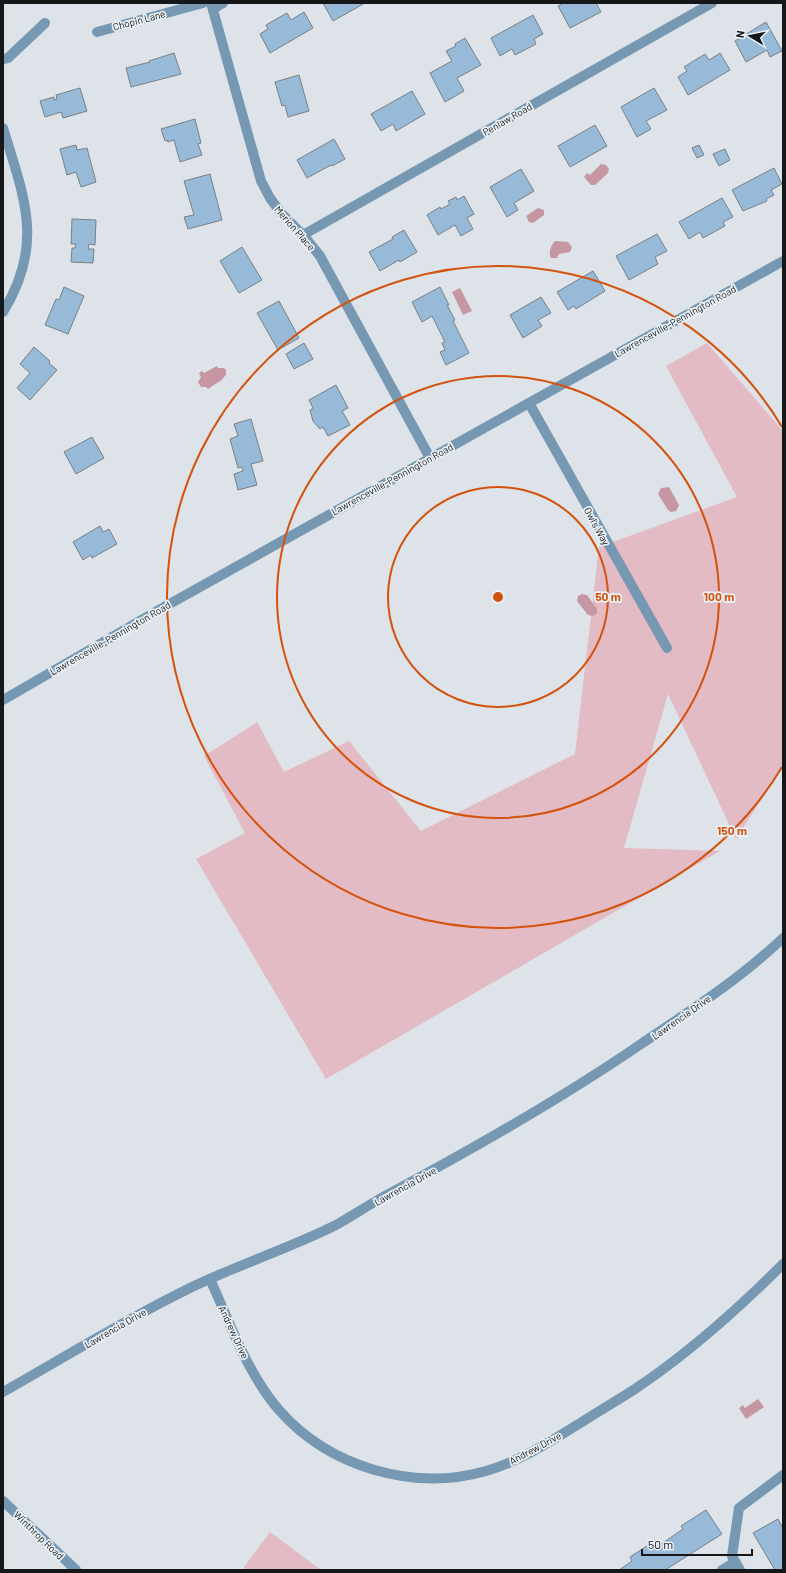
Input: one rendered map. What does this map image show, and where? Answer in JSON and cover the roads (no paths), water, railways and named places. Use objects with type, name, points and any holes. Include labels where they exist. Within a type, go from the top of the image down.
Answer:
[{"type":"street","name":"Chopin Lane","points":[[97,32],[203,3]]},
{"type":"street","points":[[212,6],[223,3]]},
{"type":"street","name":"Penlaw Road","points":[[303,235],[712,3]]},
{"type":"street","name":"Merion Place","points":[[212,6],[261,181],[270,198],[281,213],[303,235],[320,256],[430,458]]},
{"type":"street","points":[[3,59],[8,58],[45,23]]},
{"type":"street","points":[[3,128],[24,199],[28,234],[25,258],[19,281],[11,300],[3,312]]},
{"type":"street","name":"Lawrenceville-Pennington Road","points":[[3,700],[157,611],[783,261]]},
{"type":"street","name":"Owl's Way","points":[[529,403],[667,648]]},
{"type":"street","name":"Lawrencia Drive","points":[[3,1392],[140,1313],[210,1279],[297,1244],[337,1224],[540,1110],[694,1009],[738,977],[783,938]]},
{"type":"street","name":"Andrew Drive","points":[[210,1279],[258,1382],[280,1410],[298,1428],[320,1445],[349,1461],[394,1474],[429,1478],[457,1477],[486,1471],[513,1462],[538,1449],[636,1388],[681,1355],[724,1320],[783,1264]]},
{"type":"street","points":[[722,1570],[738,1566],[732,1556],[739,1508],[783,1475]]},
{"type":"street","name":"Winthrop Road","points":[[3,1501],[76,1570]]}]
